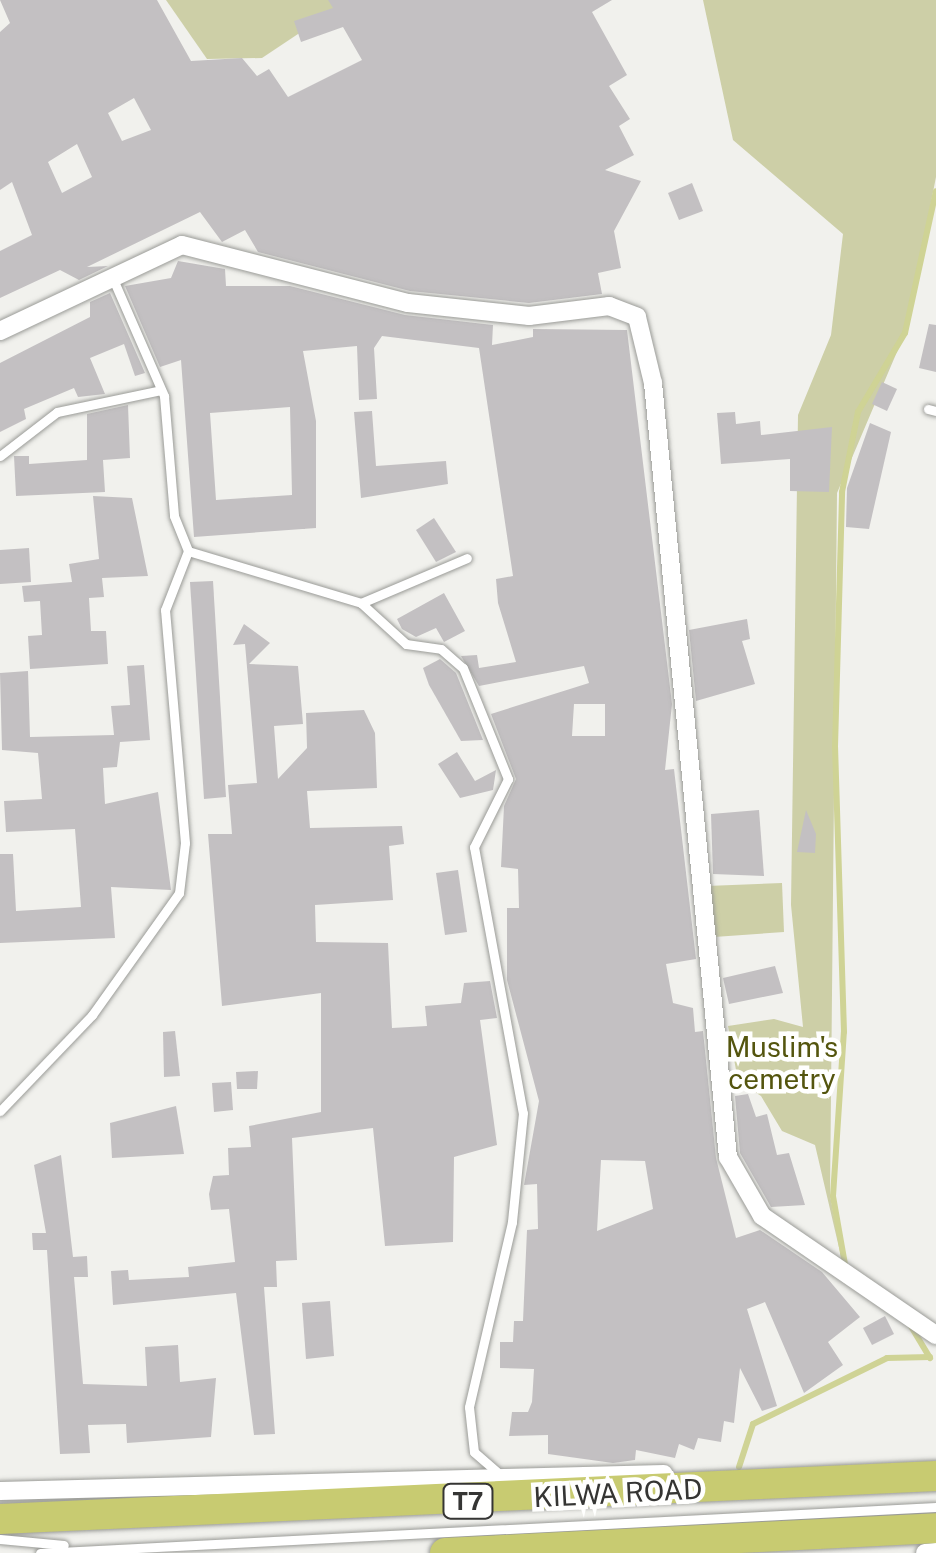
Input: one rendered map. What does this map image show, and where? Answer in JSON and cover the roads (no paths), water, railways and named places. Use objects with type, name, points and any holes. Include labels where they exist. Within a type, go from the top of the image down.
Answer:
[{"type":"highway","name":"KILWA ROAD","points":[[0,1518],[513,1488],[936,1476]]},
{"type":"highway","name":"KILWA ROAD","points":[[444,1553],[738,1546],[936,1528]]},
{"type":"street","points":[[0,330],[182,245],[408,303],[529,316],[609,306],[637,318],[654,383],[728,1157],[762,1216],[936,1335]]},
{"type":"street","points":[[0,1491],[513,1488],[936,1463]]},
{"type":"street","points":[[925,1553],[936,1552]]},
{"type":"lane","points":[[0,1112],[92,1015],[178,893],[185,843],[165,610],[188,551],[174,516],[161,390],[112,277]]},
{"type":"lane","points":[[0,456],[58,412],[161,390]]},
{"type":"lane","points":[[188,551],[361,602],[406,644],[442,650],[463,668],[508,779],[479,825],[474,861],[523,1113],[512,1222],[469,1407],[474,1452],[513,1488]]},
{"type":"lane","points":[[361,602],[467,558]]},
{"type":"lane","points":[[40,1553],[82,1547],[936,1507]]},
{"type":"lane","points":[[0,1539],[82,1547]]},
{"type":"waterway","points":[[846,1270],[833,1196],[844,1032],[835,747],[842,492],[858,412],[905,333],[936,191]]},
{"type":"waterway","points":[[909,1323],[930,1358]]},
{"type":"waterway","points":[[739,1467],[753,1424],[887,1358],[930,1357]]},
{"type":"park label","name":"Muslim's cemetry","points":[[782,1063]]}]
